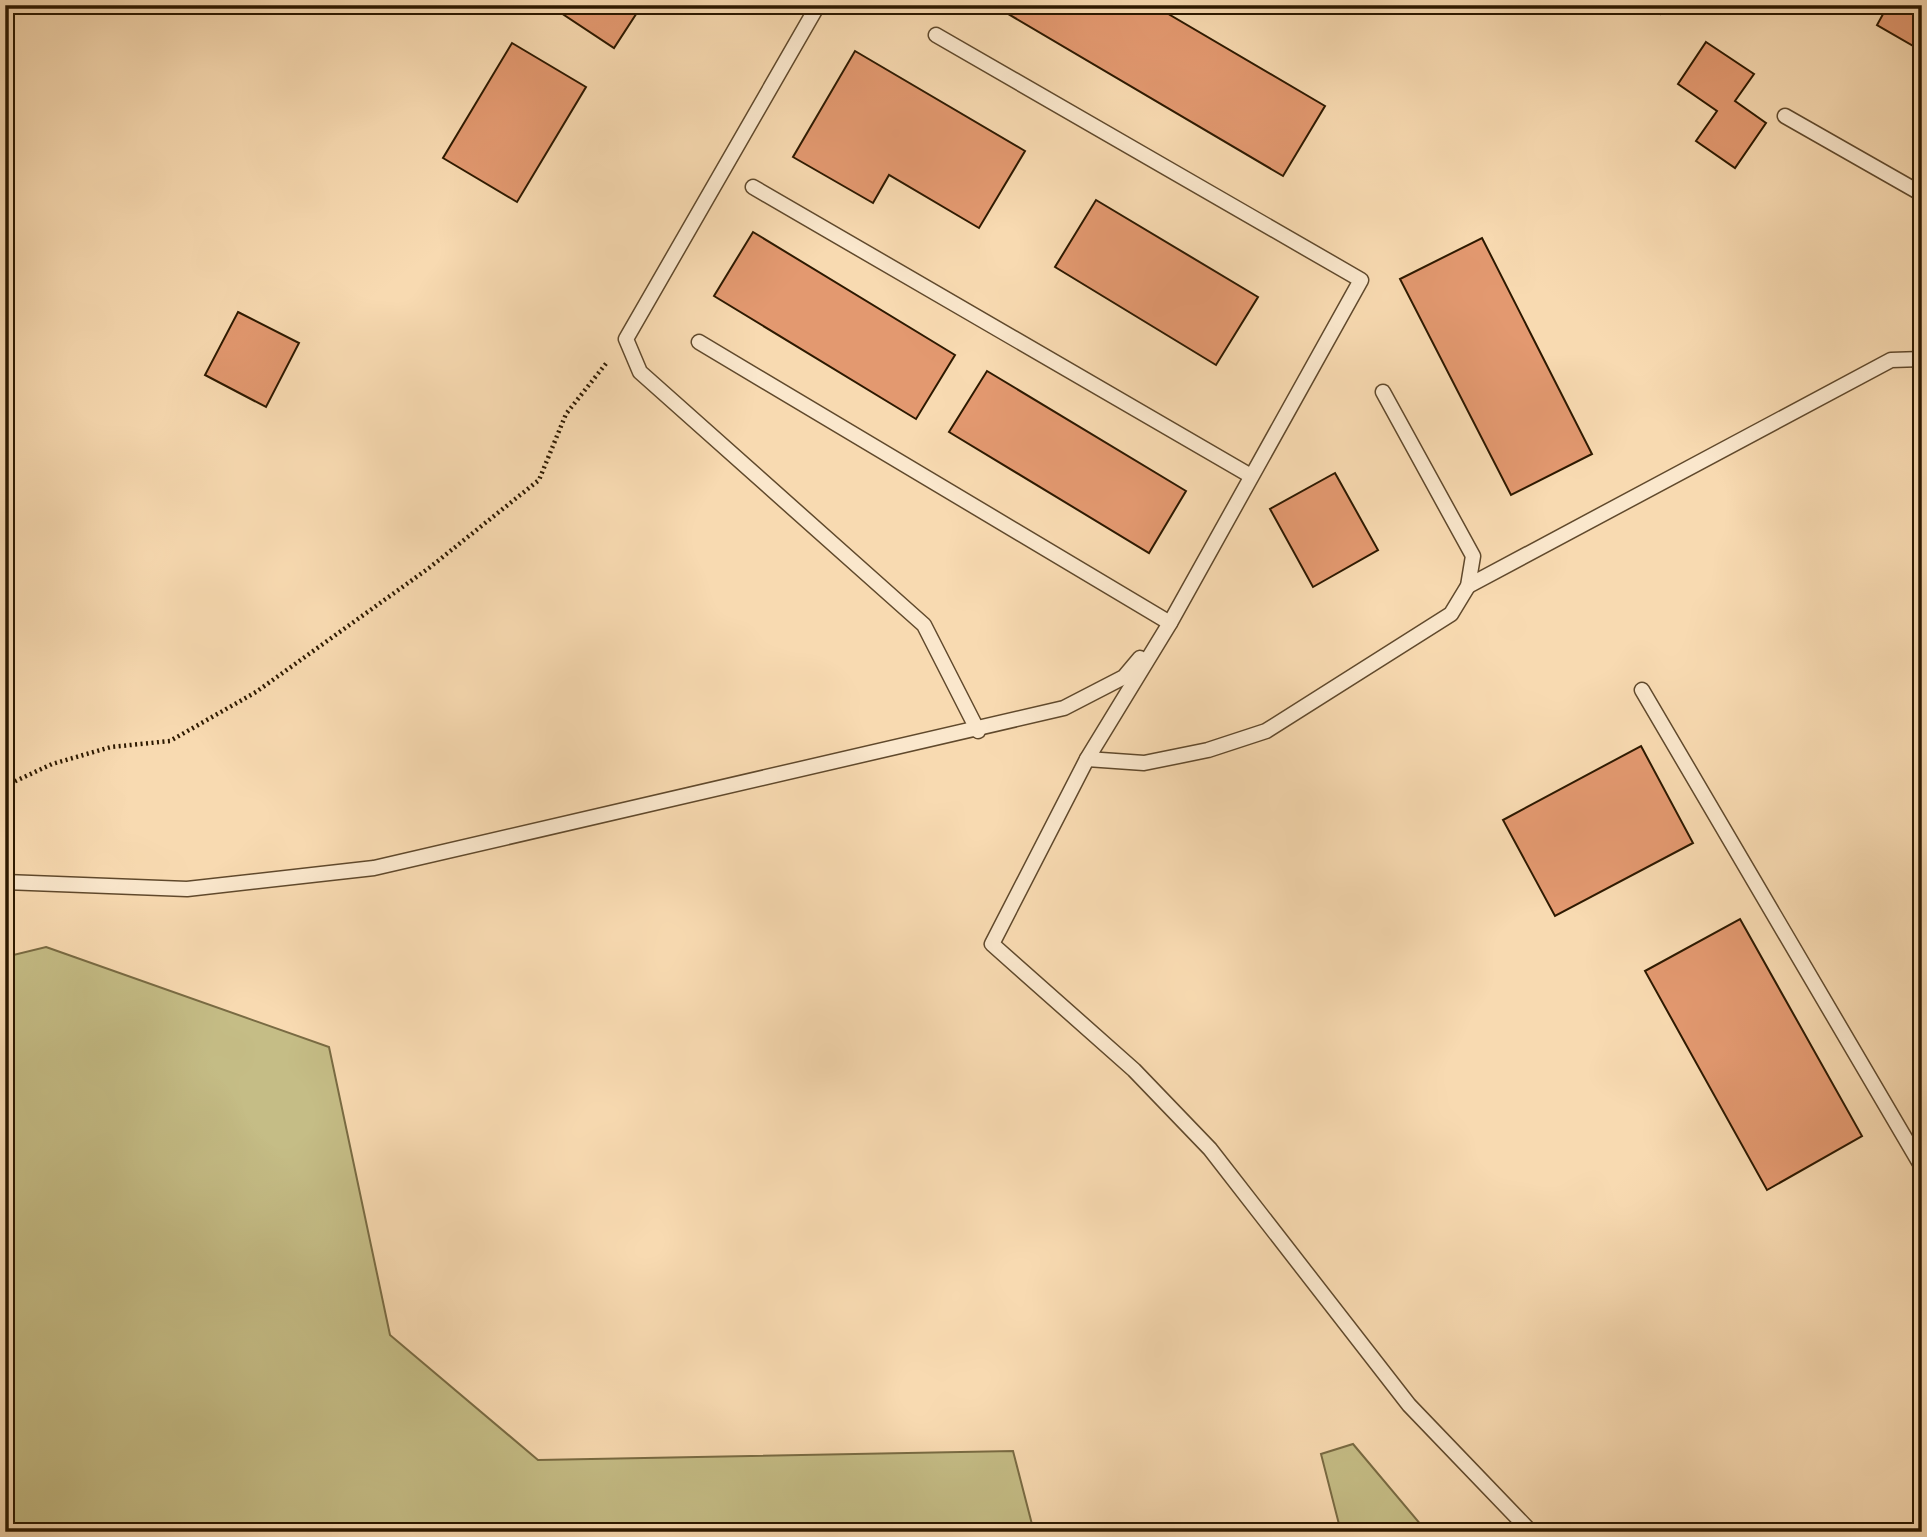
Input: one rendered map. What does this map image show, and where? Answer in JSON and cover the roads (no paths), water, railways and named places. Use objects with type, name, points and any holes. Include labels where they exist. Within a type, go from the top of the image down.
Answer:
[{"type":"lane","points":[[818,5],[626,338],[640,372],[924,625],[978,731]]},
{"type":"lane","points":[[936,36],[1361,280],[1170,623],[1087,759],[992,944],[1134,1070],[1210,1149],[1409,1405],[1531,1532]]},
{"type":"lane","points":[[1785,116],[1922,194]]},
{"type":"lane","points":[[752,187],[1251,476]]},
{"type":"lane","points":[[699,342],[1170,623]]},
{"type":"lane","points":[[1468,586],[1891,360],[1922,359]]},
{"type":"lane","points":[[1087,759],[1144,762],[1208,750],[1266,731],[1451,614],[1468,586],[1473,556],[1383,391]]},
{"type":"lane","points":[[5,882],[187,889],[374,868],[978,731],[1064,708],[1124,677],[1170,623]]},
{"type":"lane","points":[[1642,690],[1922,1167]]}]
